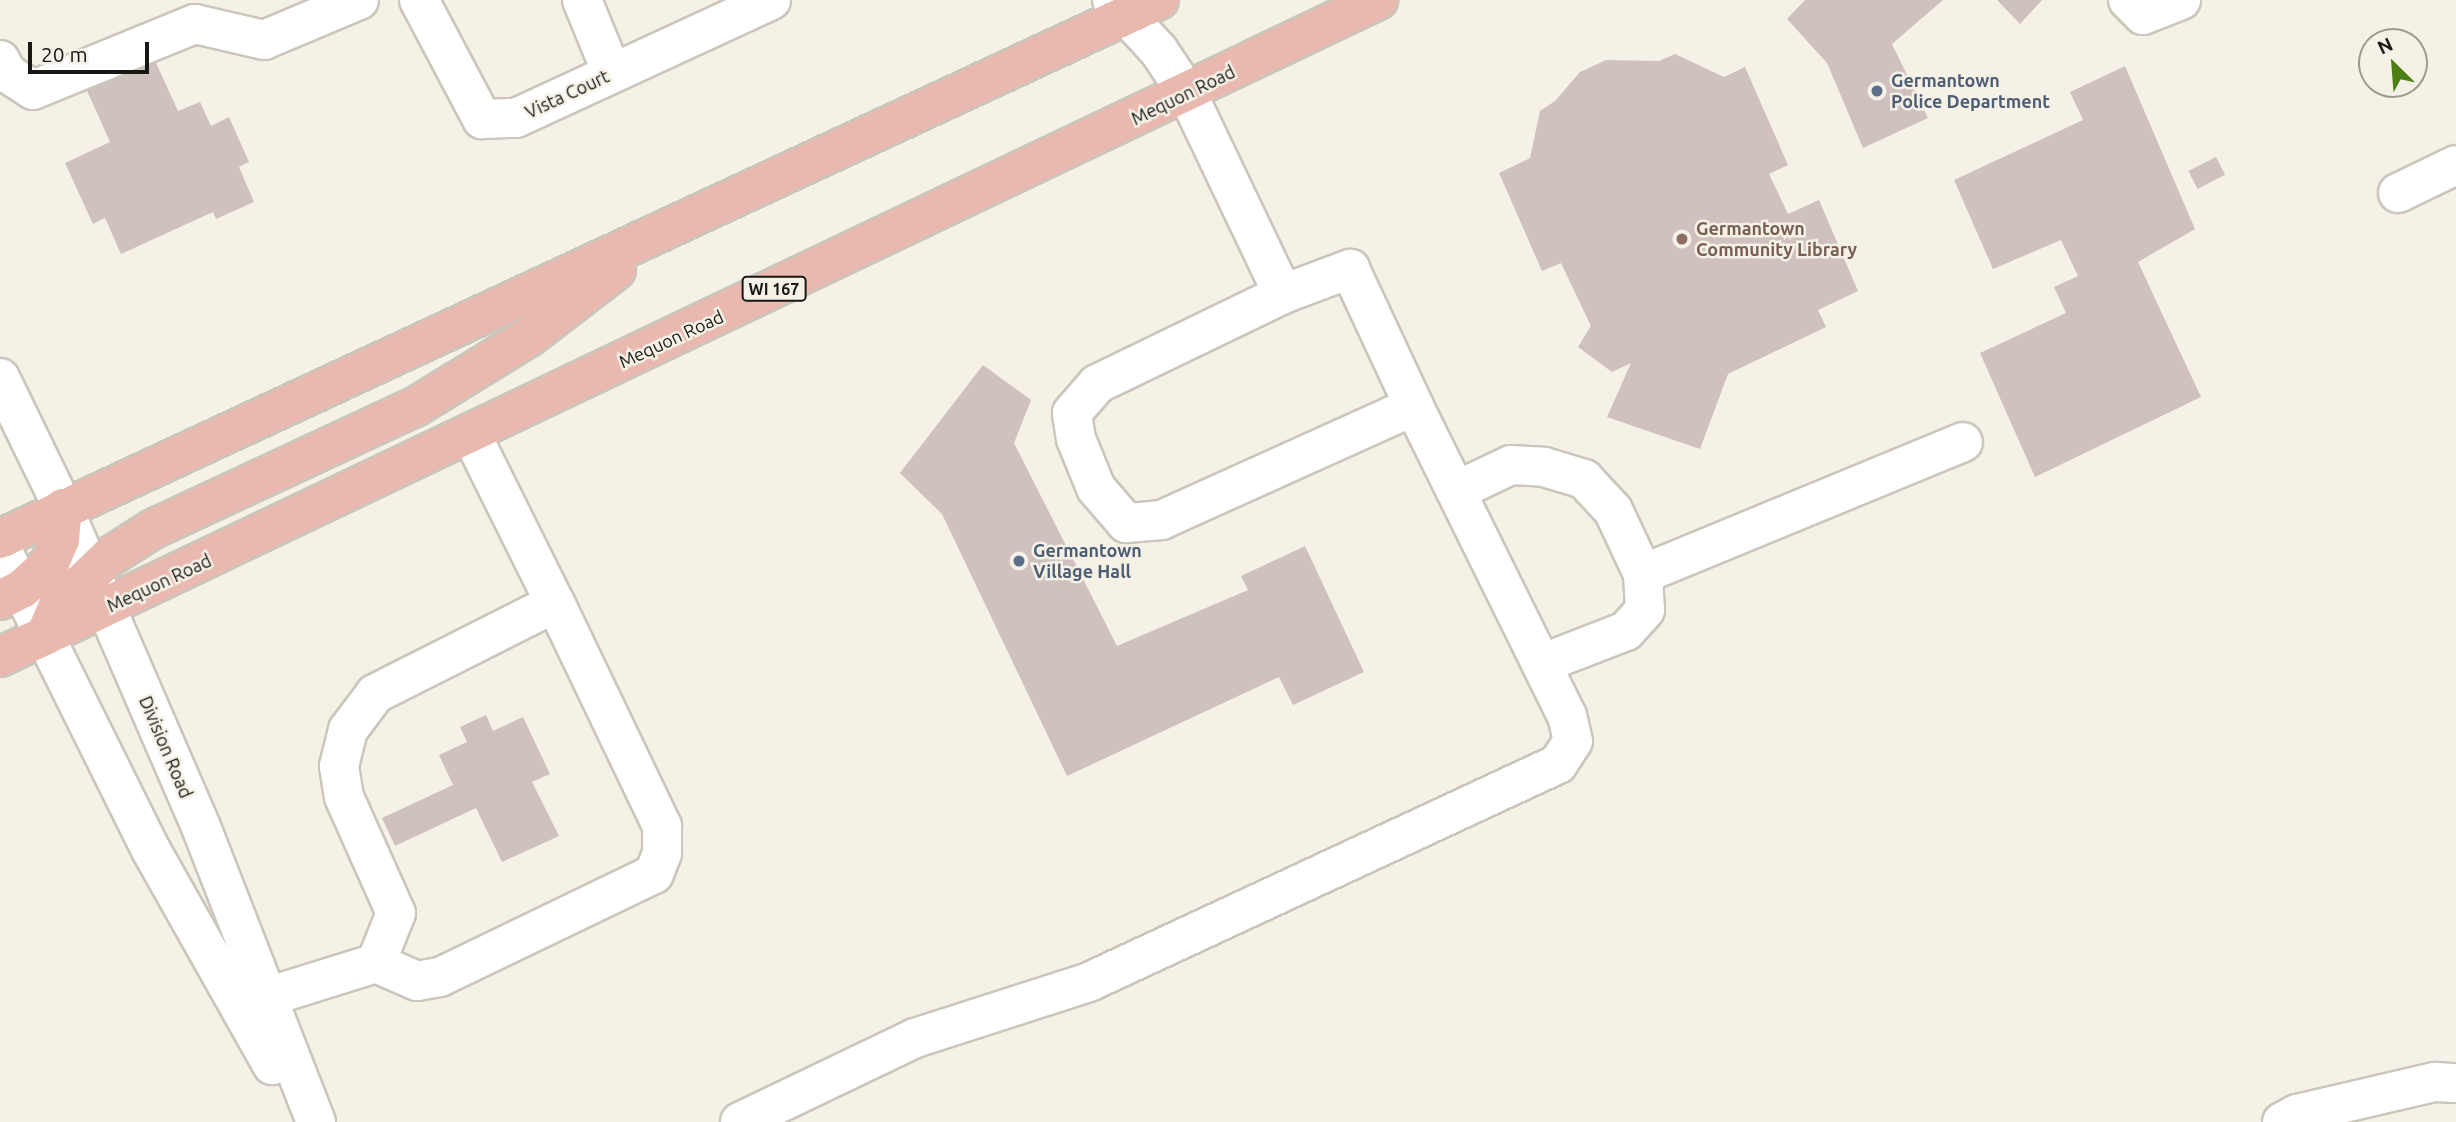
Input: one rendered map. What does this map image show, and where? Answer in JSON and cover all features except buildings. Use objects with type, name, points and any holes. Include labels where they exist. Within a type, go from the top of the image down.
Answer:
[{"type":"main road","points":[[0,539],[670,228],[1119,9],[1159,0]]},
{"type":"main road","name":"Mequon Road","points":[[0,657],[1378,0]]},
{"type":"main road","points":[[46,636],[58,606],[90,572],[153,529],[415,407],[529,337],[670,228]]},
{"type":"main road","points":[[448,387],[471,434]]},
{"type":"main road","points":[[11,594],[50,564],[60,540],[63,508]]},
{"type":"street","points":[[0,60],[7,73],[33,90],[195,24],[264,40],[359,0]]},
{"type":"street","name":"Vista Court","points":[[419,0],[482,119],[516,118],[771,0]]},
{"type":"street","points":[[582,0],[612,73]]},
{"type":"street","points":[[2128,0],[2143,15],[2181,0]]},
{"type":"street","points":[[1119,9],[1159,51],[1187,93],[1283,294]]},
{"type":"street","points":[[2398,193],[2456,165]]},
{"type":"street","points":[[740,1122],[915,1038],[1089,982],[1558,764],[1573,741],[1567,716],[1414,406],[1350,269],[1283,294],[1097,384],[1072,412],[1076,439],[1096,488],[1126,523],[1162,520],[1414,406]]},
{"type":"street","name":"Division Road","points":[[0,379],[63,508],[201,827],[316,1122]]},
{"type":"street","points":[[267,997],[376,963],[417,981],[440,977],[654,874],[662,853],[662,826],[471,434]]},
{"type":"street","points":[[1643,574],[1963,442]]},
{"type":"street","points":[[1456,491],[1511,465],[1544,467],[1584,479],[1613,510],[1643,574],[1645,610],[1626,631],[1541,664]]},
{"type":"street","points":[[0,547],[11,594],[46,636],[151,850],[304,1122]]},
{"type":"street","points":[[376,963],[396,913],[344,797],[339,766],[348,730],[375,694],[555,603]]},
{"type":"street","points":[[2282,1122],[2297,1114],[2435,1082],[2456,1083]]},
{"type":"place","name":"Germantown Police Department","points":[[1877,91]]},
{"type":"place","name":"Germantown Community Library","points":[[1682,239]]},
{"type":"place","name":"Germantown Village Hall","points":[[1019,561]]}]
